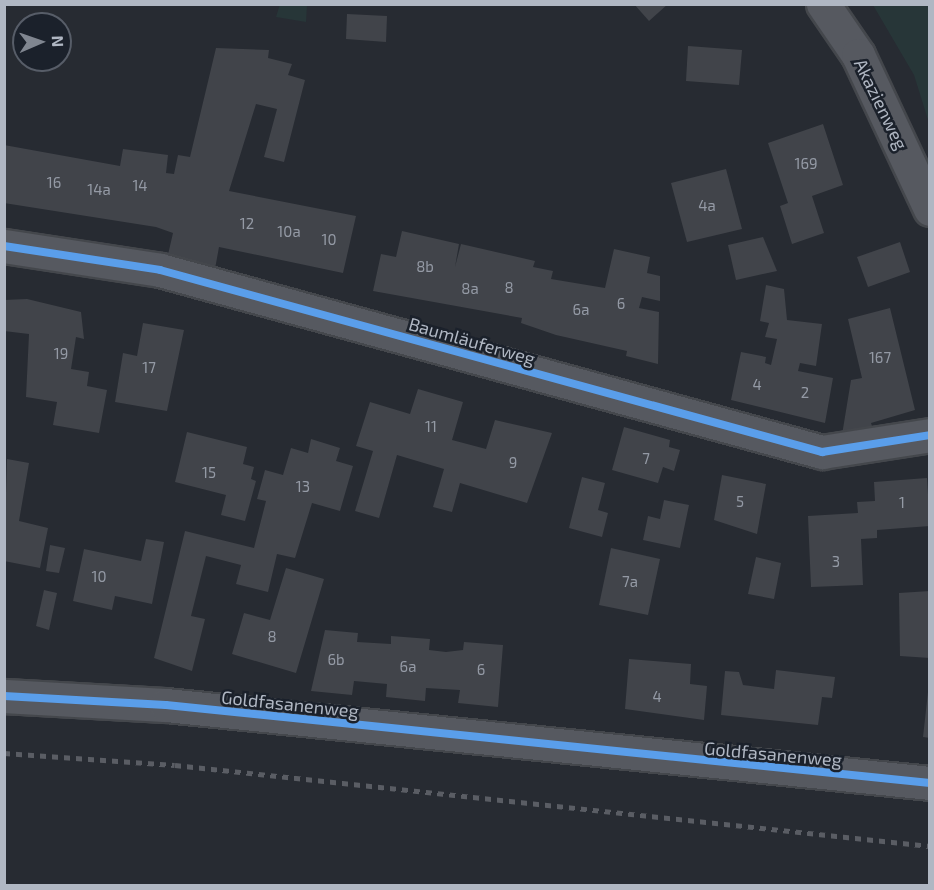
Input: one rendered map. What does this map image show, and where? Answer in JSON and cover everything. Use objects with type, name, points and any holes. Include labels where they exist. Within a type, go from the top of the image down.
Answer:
[{"type":"street","name":"Akazienweg","points":[[823,4],[858,55],[930,209]]},
{"type":"street","name":"Baumläuferweg","points":[[4,246],[160,270],[822,452],[930,435]]},
{"type":"street","name":"Goldfasanenweg","points":[[4,696],[166,705],[930,783]]},
{"type":"shaded area","points":[[280,4],[307,5],[306,22],[276,17]]},
{"type":"shaded area","points":[[873,5],[929,5],[929,123],[914,75]]},
{"type":"building","points":[[634,4],[668,4],[649,21]]},
{"type":"building","points":[[347,14],[387,16],[386,42],[346,39]]},
{"type":"building","points":[[688,46],[742,50],[739,85],[686,81]]},
{"type":"building","points":[[216,48],[269,50],[268,58],[292,64],[288,75],[305,80],[284,162],[264,157],[277,109],[256,104],[229,191],[356,216],[343,273],[219,247],[215,269],[167,259],[173,233],[156,227],[4,203],[4,145],[120,166],[123,149],[168,155],[166,173],[174,174],[178,155],[190,157]]},
{"type":"building","points":[[823,124],[843,185],[812,196],[824,233],[792,244],[780,206],[788,203],[768,143]]},
{"type":"building","points":[[726,169],[742,229],[687,242],[671,183]]},
{"type":"building","points":[[402,231],[459,244],[455,267],[461,244],[535,261],[533,267],[553,271],[551,279],[605,288],[614,249],[650,257],[647,273],[660,276],[660,301],[642,297],[639,308],[659,312],[658,364],[626,356],[627,351],[556,335],[521,323],[522,318],[373,291],[381,254],[396,257]]},
{"type":"building","points":[[763,237],[777,271],[736,280],[728,245]]},
{"type":"building","points":[[900,242],[910,272],[868,287],[857,257]]},
{"type":"building","points":[[766,285],[784,289],[787,320],[822,324],[816,366],[800,363],[798,371],[833,378],[825,423],[731,400],[741,352],[766,357],[765,363],[771,365],[777,339],[765,337],[769,323],[760,321]]},
{"type":"building","points":[[27,299],[81,312],[84,339],[76,337],[71,369],[89,372],[87,386],[107,390],[99,433],[53,425],[57,402],[26,397],[29,334],[4,331],[4,300]]},
{"type":"building","points":[[890,308],[915,410],[871,423],[873,429],[842,435],[851,380],[862,378],[848,319]]},
{"type":"building","points":[[143,323],[184,330],[167,411],[115,402],[123,353],[137,356]]},
{"type":"building","points":[[418,389],[463,402],[452,440],[486,449],[495,420],[552,433],[527,503],[460,483],[452,512],[433,507],[444,469],[397,455],[379,518],[355,511],[373,451],[356,446],[370,402],[410,414]]},
{"type":"building","points":[[624,427],[670,440],[669,447],[680,450],[674,471],[663,467],[658,483],[612,470]]},
{"type":"building","points":[[187,432],[247,447],[243,464],[254,467],[251,479],[256,481],[245,521],[221,515],[226,495],[175,482]]},
{"type":"building","points":[[311,439],[340,448],[336,461],[353,466],[340,511],[312,503],[295,558],[277,554],[268,592],[236,584],[241,565],[206,556],[191,616],[205,619],[192,671],[154,658],[185,531],[254,548],[266,501],[257,499],[265,470],[283,475],[291,448],[308,453]]},
{"type":"building","points":[[7,459],[29,463],[19,521],[48,528],[40,568],[4,561]]},
{"type":"building","points":[[722,475],[766,484],[757,534],[714,520]]},
{"type":"building","points":[[582,477],[605,483],[598,510],[608,513],[602,537],[569,528]]},
{"type":"building","points":[[927,478],[930,526],[877,530],[877,538],[861,539],[863,585],[811,587],[808,516],[858,513],[857,502],[875,501],[874,482]]},
{"type":"building","points":[[664,500],[689,505],[680,548],[643,540],[648,516],[660,519]]},
{"type":"building","points":[[146,539],[164,542],[152,604],[115,596],[112,610],[73,601],[84,549],[141,561]]},
{"type":"building","points":[[50,545],[65,548],[59,573],[46,571]]},
{"type":"building","points":[[611,548],[660,559],[648,615],[599,605]]},
{"type":"building","points":[[756,557],[781,563],[774,599],[748,594]]},
{"type":"building","points":[[286,568],[324,579],[296,673],[232,654],[244,613],[270,620]]},
{"type":"building","points":[[44,590],[57,593],[49,630],[36,626]]},
{"type":"building","points":[[930,591],[930,658],[900,656],[899,593]]},
{"type":"building","points":[[325,630],[358,633],[357,642],[391,644],[391,636],[430,639],[429,650],[446,652],[463,650],[464,642],[503,645],[498,707],[458,703],[460,690],[426,688],[425,701],[386,697],[387,684],[354,681],[352,695],[311,691]]},
{"type":"building","points":[[629,659],[691,664],[690,684],[707,686],[704,720],[625,709]]},
{"type":"building","points":[[776,670],[835,677],[832,698],[822,697],[818,725],[721,715],[725,671],[739,672],[743,685],[774,689]]},
{"type":"building","points":[[928,692],[930,692],[930,738],[923,737]]},
{"type":"railway","points":[[4,753],[175,765],[930,846]]},
{"type":"cycle path","points":[[4,246],[160,270],[822,452],[930,435]]},
{"type":"cycle path","points":[[4,696],[166,705],[930,783]]}]
